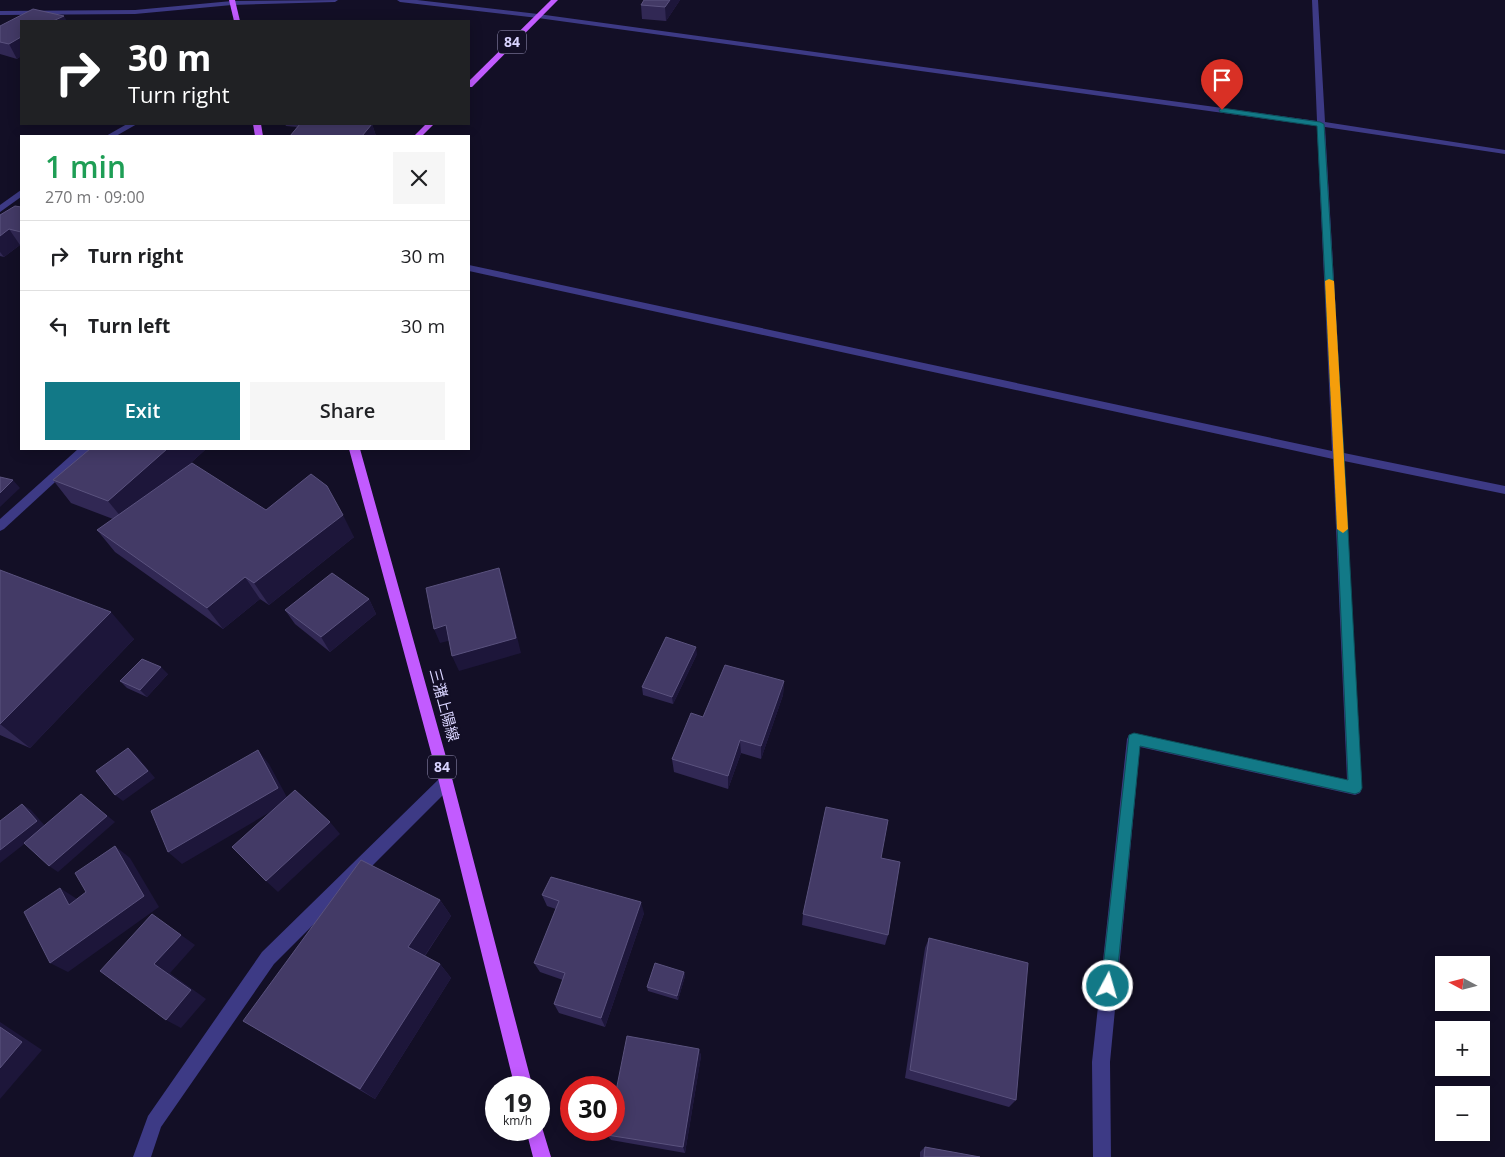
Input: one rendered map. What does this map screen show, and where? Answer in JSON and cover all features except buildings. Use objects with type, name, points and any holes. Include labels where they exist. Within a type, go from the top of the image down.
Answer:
[{"type":"main road","name":"84","points":[[470,84],[555,0]]},
{"type":"main road","points":[[232,1],[237,20]]},
{"type":"main road","points":[[419,135],[429,125]]},
{"type":"main road","name":"三潴上陽線","points":[[354,450],[446,782],[521,1076]]},
{"type":"main road","points":[[538,1141],[542,1157]]},
{"type":"street","points":[[0,13],[135,12],[232,1],[335,0]]},
{"type":"street","points":[[400,0],[538,16],[1320,124],[1505,152]]},
{"type":"street","points":[[1102,1157],[1101,1062],[1134,739],[1355,788],[1315,0]]},
{"type":"street","points":[[112,135],[131,125]]},
{"type":"street","points":[[0,209],[20,194]]},
{"type":"street","points":[[470,268],[1339,456],[1505,490]]},
{"type":"street","points":[[0,526],[84,450]]},
{"type":"street","points":[[142,1157],[154,1122],[268,958],[446,782]]},
{"type":"slow traffic","points":[[1329,281],[1343,529]]},
{"type":"route","points":[[1108,986],[1134,739],[1355,788],[1320,124],[1222,110]]}]
